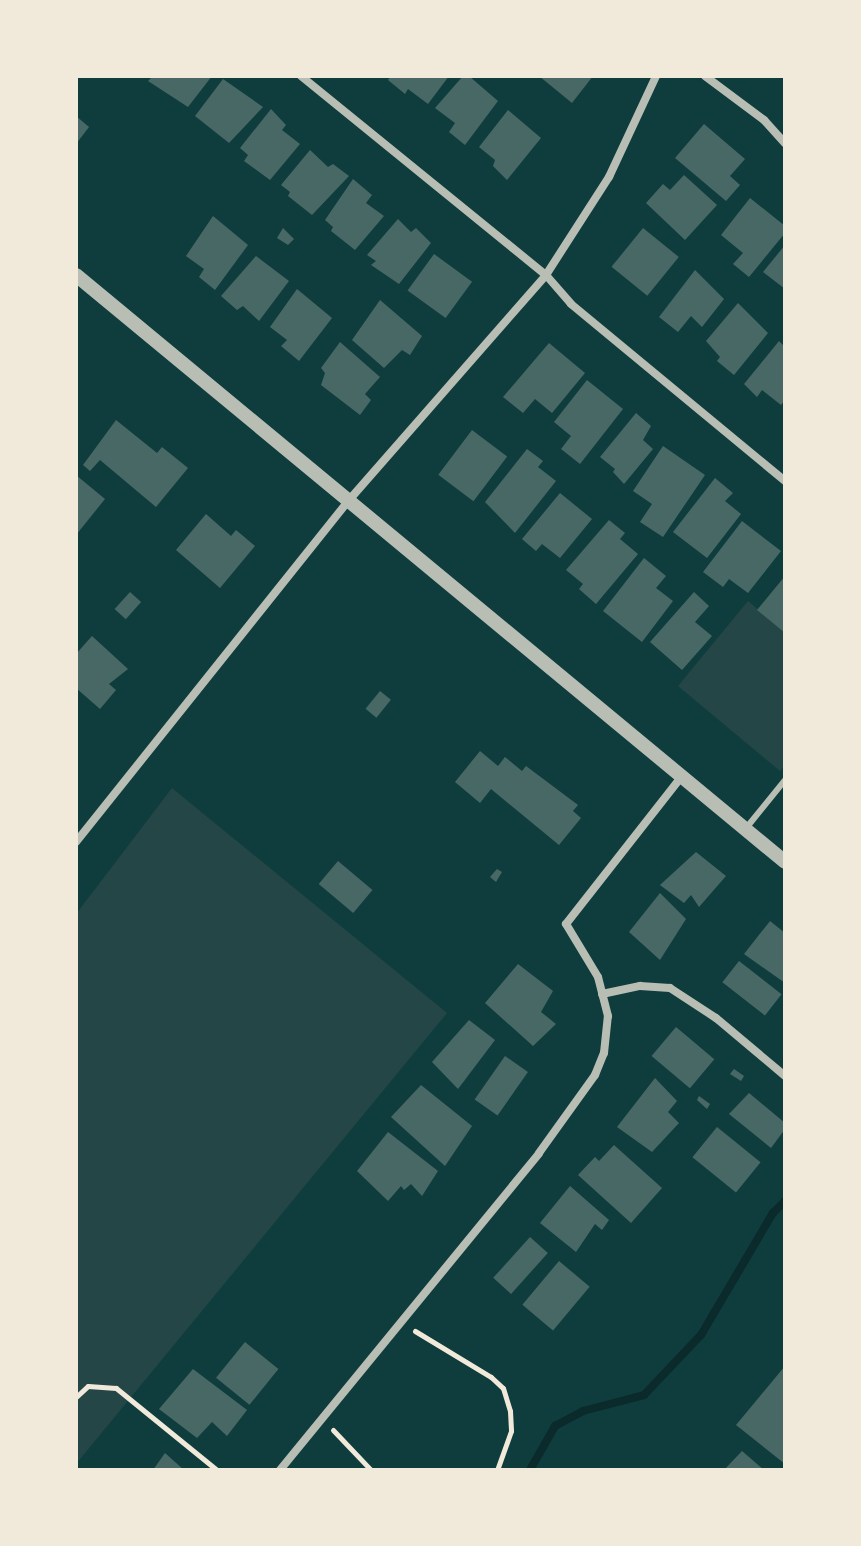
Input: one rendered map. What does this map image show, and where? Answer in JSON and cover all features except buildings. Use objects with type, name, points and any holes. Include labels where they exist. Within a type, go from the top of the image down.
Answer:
[{"type":"street","points":[[301,76],[546,275],[571,304],[785,481]]},
{"type":"street","points":[[76,842],[350,499],[546,275],[609,177],[656,76]]},
{"type":"street","points":[[705,76],[764,120],[785,143]]},
{"type":"street","points":[[76,275],[785,862]]},
{"type":"street","points":[[280,1470],[539,1153],[595,1075],[604,1053],[608,1016],[598,977],[566,924],[682,776]]},
{"type":"street","points":[[602,994],[640,986],[670,988],[716,1018],[785,1076]]},
{"type":"lane","points":[[745,829],[785,780]]},
{"type":"path","points":[[401,1322],[491,1377],[503,1388],[510,1411],[511,1431],[497,1470]]},
{"type":"path","points":[[76,1397],[88,1386],[108,1385],[130,1398],[217,1470]]},
{"type":"path","points":[[322,1419],[371,1470]]},
{"type":"shaded area","points":[[748,601],[785,632],[785,765],[780,771],[678,686]]},
{"type":"shaded area","points":[[172,788],[447,1013],[76,1464],[76,914]]},
{"type":"waterway","points":[[530,1470],[555,1426],[583,1411],[644,1395],[701,1335],[773,1213],[785,1201]]}]
